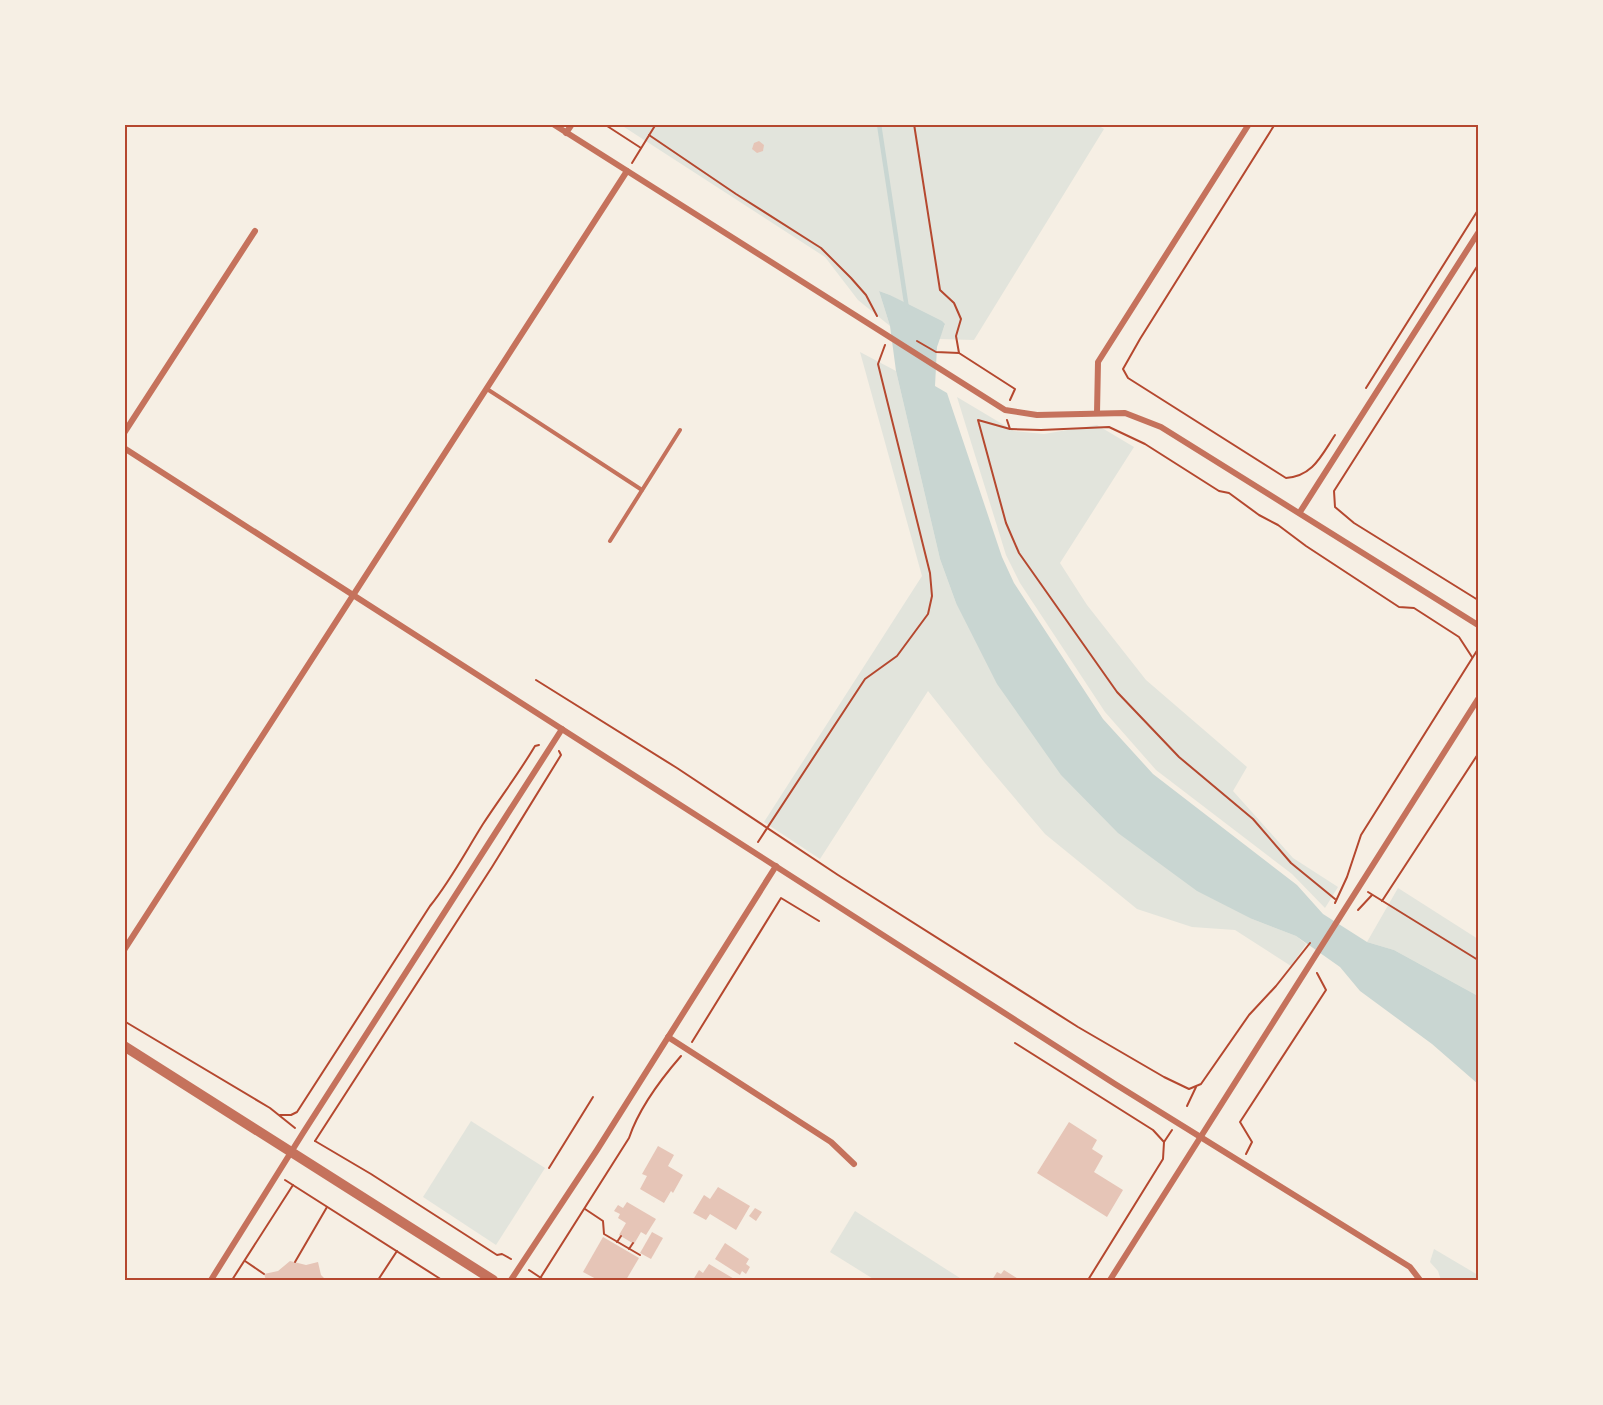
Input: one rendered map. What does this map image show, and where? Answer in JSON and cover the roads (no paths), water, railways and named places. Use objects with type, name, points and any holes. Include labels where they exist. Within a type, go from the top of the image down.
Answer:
[{"type":"street","points":[[553,124],[1005,410],[1037,415],[1125,413],[1161,427],[1479,625]]},
{"type":"street","points":[[566,133],[572,124]]},
{"type":"street","points":[[1097,413],[1098,362],[1250,124]]},
{"type":"street","points":[[124,950],[627,171]]},
{"type":"street","points":[[124,433],[255,231]]},
{"type":"street","points":[[1300,512],[1479,233]]},
{"type":"street","points":[[124,448],[1115,1084],[1177,1120],[1410,1267],[1420,1280]]},
{"type":"street","points":[[1110,1281],[1479,699]]},
{"type":"street","points":[[212,1281],[303,1133],[562,729]]},
{"type":"street","points":[[511,1281],[776,866]]},
{"type":"street","points":[[668,1038],[831,1142],[854,1164]]},
{"type":"street","points":[[124,1046],[493,1281]]},
{"type":"lane","points":[[487,389],[642,490]]},
{"type":"lane","points":[[610,541],[680,430]]},
{"type":"waterway","points":[[879,124],[907,309]]}]
